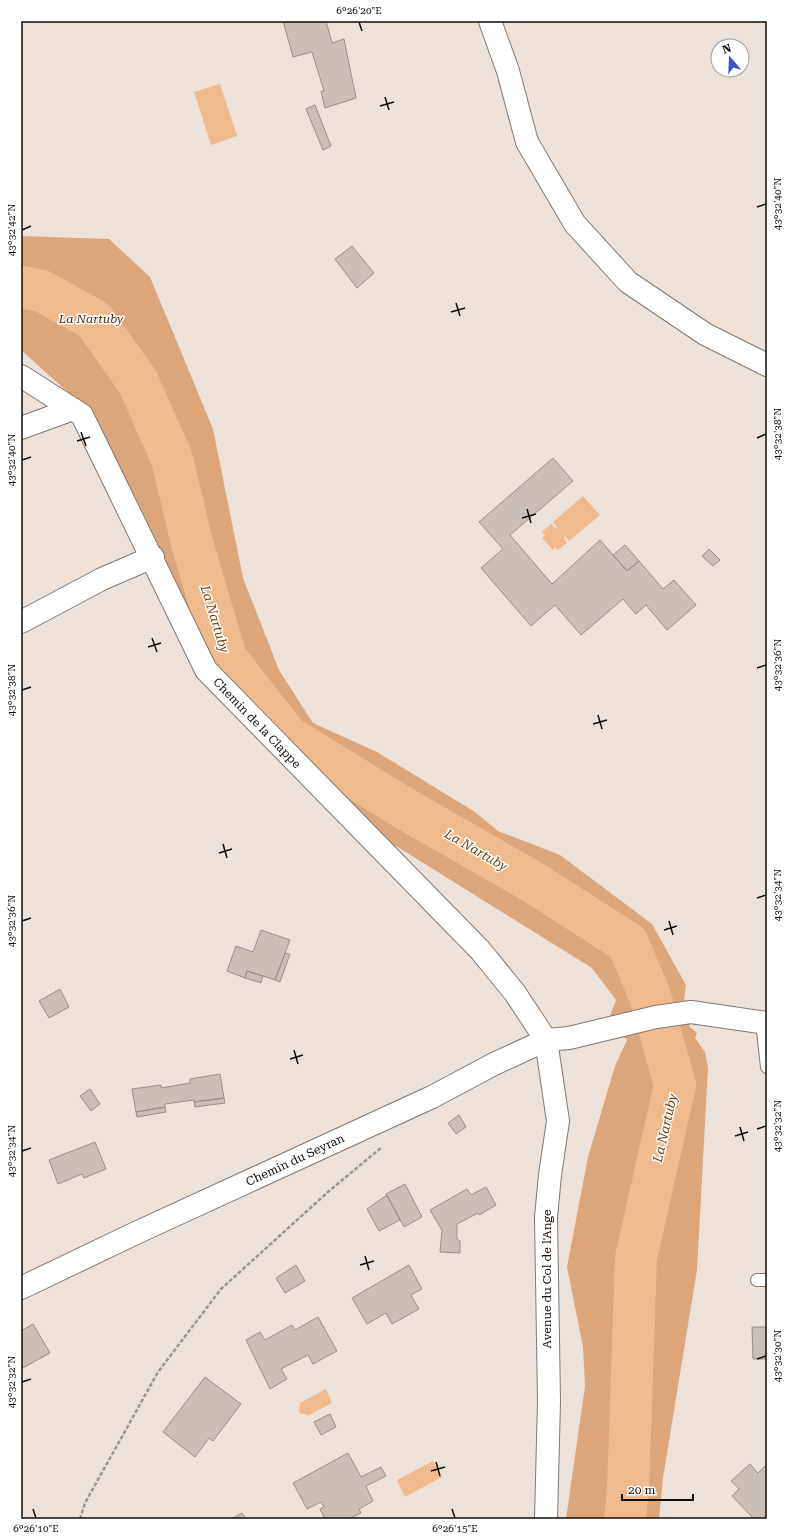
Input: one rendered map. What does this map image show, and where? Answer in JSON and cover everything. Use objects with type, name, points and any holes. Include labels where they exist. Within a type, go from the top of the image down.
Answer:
[{"type":"street","points":[[490,21],[508,71],[527,142],[575,224],[628,282],[705,334],[767,365]]},
{"type":"street","name":"Chemin de la Clappe","points":[[21,376],[82,415],[153,557],[206,670],[480,950],[515,993],[546,1040]]},
{"type":"street","points":[[21,428],[73,409]]},
{"type":"street","points":[[21,622],[102,580],[153,557]]},
{"type":"street","name":"Chemin du Seyran","points":[[21,1288],[160,1222],[432,1097],[494,1064],[546,1040],[569,1038],[656,1017],[691,1012],[764,1023]]},
{"type":"street","name":"Avenue du Col de l'Ange","points":[[546,1040],[558,1121],[550,1175],[546,1217],[549,1401],[546,1519]]},
{"type":"lane","points":[[764,1023],[767,1067]]},
{"type":"path","points":[[80,1519],[85,1503],[158,1372],[221,1288],[329,1191],[387,1142]]},
{"type":"green space","name":"La Nartuby","points":[[21,236],[109,239],[150,277],[213,429],[243,578],[279,670],[313,723],[377,752],[475,812],[498,831],[560,855],[652,924],[686,985],[683,1008],[690,1027],[697,1033],[695,1038],[705,1052],[708,1068],[697,1270],[663,1478],[659,1519],[566,1519],[585,1386],[583,1347],[567,1267],[588,1157],[615,1066],[627,1040],[608,1021],[616,1000],[592,968],[388,841],[226,687],[138,503],[91,413],[21,350]]},
{"type":"shaded area","points":[[220,84],[237,136],[211,145],[194,92]]},
{"type":"shaded area","points":[[583,496],[600,515],[569,541],[565,536],[564,538],[567,543],[558,550],[555,547],[553,550],[542,538],[545,535],[542,532],[551,524],[555,528],[557,527],[553,522]]},
{"type":"shaded area","points":[[326,1389],[332,1403],[307,1416],[306,1414],[301,1414],[299,1411],[300,1403]]},
{"type":"shaded area","points":[[433,1461],[442,1477],[405,1497],[397,1480]]},
{"type":"building","points":[[283,21],[326,21],[332,43],[344,39],[356,98],[325,108],[321,91],[324,91],[312,52],[293,57]]},
{"type":"building","points":[[315,105],[331,146],[323,150],[306,109]]},
{"type":"building","points":[[352,246],[374,273],[357,288],[335,259]]},
{"type":"building","points":[[553,458],[573,481],[510,535],[552,584],[600,540],[627,571],[639,561],[663,589],[674,580],[696,605],[667,630],[646,605],[636,614],[623,599],[581,635],[555,605],[531,626],[481,568],[503,549],[479,522]]},
{"type":"building","points":[[625,545],[639,561],[627,571],[613,555]]},
{"type":"building","points":[[709,549],[720,560],[713,566],[702,556]]},
{"type":"building","points":[[261,930],[290,940],[275,980],[247,971],[245,978],[227,971],[236,946],[253,952]]},
{"type":"building","points":[[285,953],[290,954],[280,982],[275,980]]},
{"type":"building","points":[[247,971],[263,976],[261,983],[245,978]]},
{"type":"building","points":[[60,989],[69,1007],[49,1018],[39,1001]]},
{"type":"building","points":[[220,1074],[224,1098],[165,1104],[165,1107],[136,1112],[132,1089],[161,1085],[161,1088],[190,1083],[190,1079]]},
{"type":"building","points":[[90,1089],[100,1104],[91,1111],[80,1096]]},
{"type":"building","points":[[224,1098],[225,1103],[195,1107],[194,1102]]},
{"type":"building","points":[[165,1107],[166,1112],[137,1117],[136,1112]]},
{"type":"building","points":[[459,1115],[466,1127],[456,1134],[448,1123]]},
{"type":"building","points":[[95,1142],[106,1169],[84,1178],[82,1174],[58,1184],[49,1160]]},
{"type":"building","points":[[405,1184],[422,1217],[404,1227],[386,1194]]},
{"type":"building","points":[[486,1187],[496,1205],[479,1215],[478,1213],[457,1224],[457,1239],[460,1241],[460,1253],[440,1252],[442,1230],[430,1210],[467,1189],[471,1195]]},
{"type":"building","points":[[387,1195],[400,1220],[379,1231],[367,1209]]},
{"type":"building","points":[[296,1265],[305,1281],[285,1293],[276,1278]]},
{"type":"building","points":[[409,1265],[422,1289],[411,1295],[419,1309],[392,1324],[386,1313],[367,1324],[352,1298]]},
{"type":"building","points":[[318,1317],[337,1351],[313,1364],[308,1355],[281,1369],[287,1379],[270,1389],[246,1340],[260,1332],[265,1340],[292,1325],[295,1330]]},
{"type":"building","points":[[33,1324],[50,1353],[21,1369],[21,1331]]},
{"type":"building","points":[[752,1327],[767,1327],[767,1359],[753,1359]]},
{"type":"building","points":[[205,1377],[241,1404],[213,1441],[209,1438],[195,1457],[163,1432]]},
{"type":"building","points":[[330,1414],[336,1427],[321,1435],[314,1422]]},
{"type":"building","points":[[348,1453],[361,1477],[381,1467],[386,1476],[366,1486],[373,1501],[359,1509],[361,1513],[349,1519],[325,1519],[320,1509],[324,1507],[321,1502],[307,1509],[293,1483]]},
{"type":"building","points":[[750,1464],[758,1473],[765,1466],[767,1468],[767,1519],[754,1519],[732,1496],[739,1489],[731,1481]]},
{"type":"building","points":[[242,1513],[246,1519],[231,1519]]},
{"type":"waterway","name":"La Nartuby","points":[[21,287],[42,291],[94,320],[138,382],[172,459],[192,543],[226,658],[287,736],[402,807],[531,881],[628,943],[651,999],[675,1085],[636,1258],[628,1489],[625,1519]]}]
